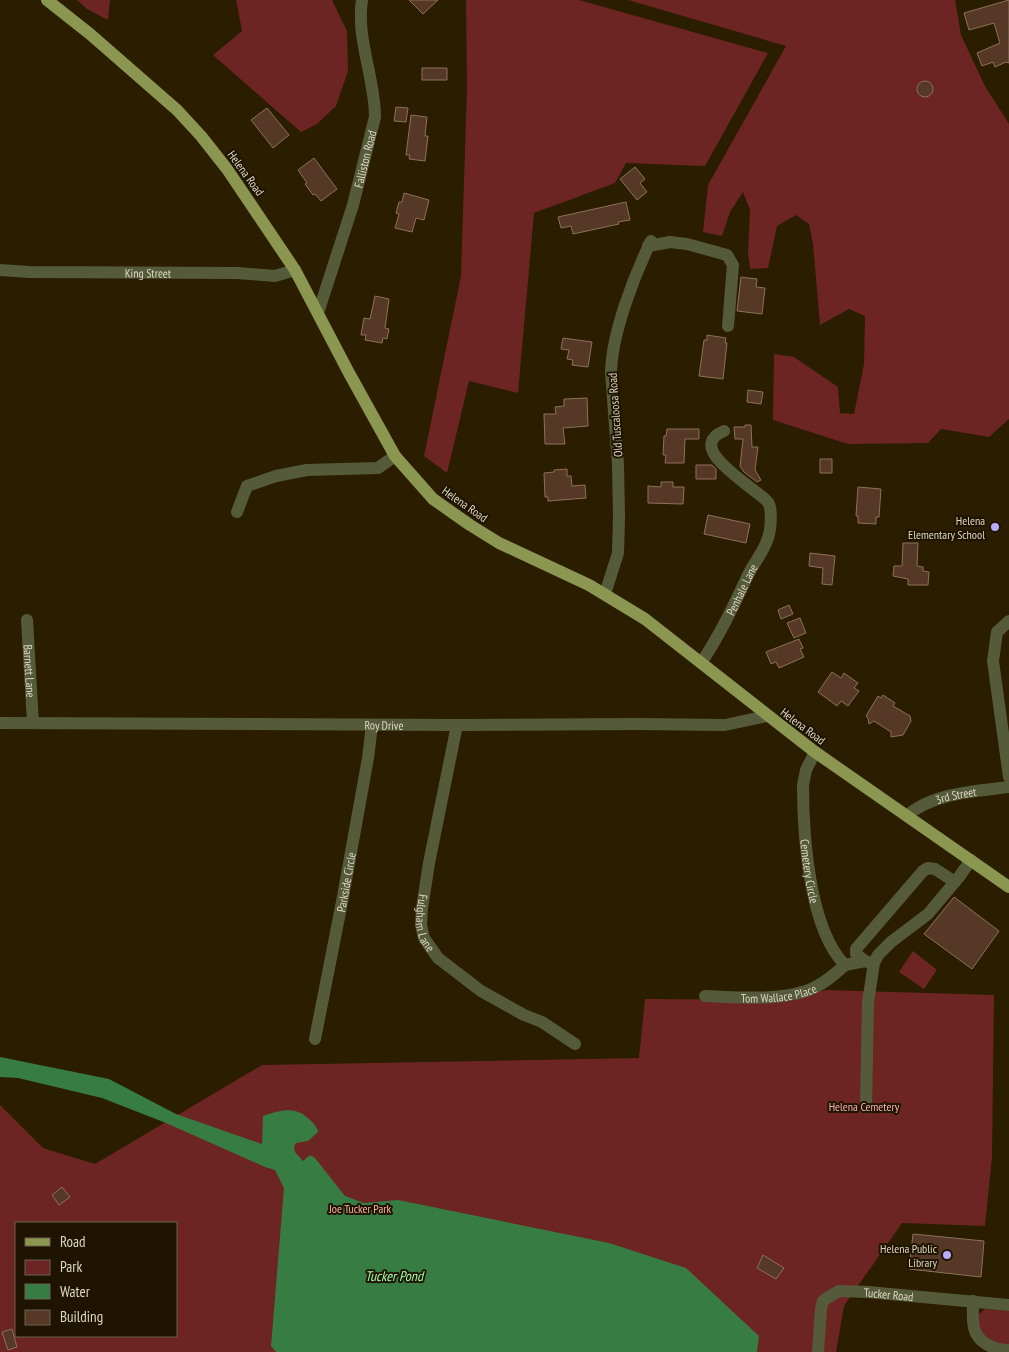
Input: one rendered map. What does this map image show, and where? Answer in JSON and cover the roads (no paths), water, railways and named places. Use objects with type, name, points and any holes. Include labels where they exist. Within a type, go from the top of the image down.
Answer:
[{"type":"main road","name":"Helena Road","points":[[47,0],[154,88],[183,117],[227,168],[295,270],[349,373],[396,456],[433,499],[499,543],[605,594],[645,619],[815,752],[1009,887]]},
{"type":"street","name":"Falliston Road","points":[[318,313],[353,204],[375,117],[375,104],[363,32],[362,0]]},
{"type":"street","name":"Old Tuscaloosa Road","points":[[605,594],[618,553],[619,517],[618,465],[611,360],[617,333],[639,267],[649,244],[670,242],[687,244],[727,255],[733,265],[728,326]]},
{"type":"street","name":"King Street","points":[[0,270],[29,272],[237,273],[275,276],[295,270]]},
{"type":"street","name":"Penhale Lane","points":[[701,663],[715,641],[763,549],[768,537],[771,513],[769,502],[734,475],[713,451],[712,444],[714,439],[717,434],[724,431]]},
{"type":"street","points":[[237,512],[247,486],[276,476],[307,470],[378,468],[396,456]]},
{"type":"street","name":"Barnett Lane","points":[[27,620],[33,723]]},
{"type":"street","points":[[1009,621],[997,632],[992,662],[1009,777]]},
{"type":"street","name":"Roy Drive","points":[[0,723],[725,725],[768,716]]},
{"type":"street","name":"Parkside Circle","points":[[315,1039],[358,816],[372,725]]},
{"type":"street","name":"Fulgham Lane","points":[[456,725],[422,908],[421,926],[424,938],[438,958],[481,991],[542,1022],[575,1044]]},
{"type":"street","name":"Cemetery Circle","points":[[815,752],[806,770],[803,785],[809,874],[816,907],[824,931],[837,957],[845,965]]},
{"type":"street","name":"3rd Street","points":[[907,816],[920,806],[938,798],[1009,787]]},
{"type":"street","points":[[845,965],[870,962],[906,929],[921,921],[955,882],[971,860]]},
{"type":"street","points":[[870,962],[856,954],[856,949],[923,871],[928,868],[935,869],[955,882]]},
{"type":"street","points":[[866,1107],[870,962]]},
{"type":"street","name":"Tom Wallace Place","points":[[705,996],[766,997],[805,991],[825,982],[845,965]]},
{"type":"street","name":"Tucker Road","points":[[818,1352],[823,1302],[826,1298],[839,1291],[1009,1305]]},
{"type":"street","points":[[1009,1300],[1009,1305]]},
{"type":"street","points":[[973,1301],[972,1323],[975,1335],[981,1341],[994,1348],[1009,1350]]},
{"type":"water","name":"Tucker Pond","points":[[0,1057],[109,1079],[176,1114],[262,1144],[263,1116],[288,1110],[298,1112],[312,1122],[318,1132],[308,1141],[296,1143],[294,1147],[295,1152],[303,1161],[310,1155],[315,1158],[345,1196],[364,1203],[398,1200],[609,1243],[686,1268],[759,1336],[757,1352],[276,1352],[271,1346],[284,1188],[275,1170],[166,1123],[102,1098],[18,1078],[0,1077]]},
{"type":"place","name":"Helena Elementary School","points":[[995,527]]},
{"type":"place","name":"Helena Public Library","points":[[947,1255]]},
{"type":"park label","name":"Helena Cemetery","points":[[864,1106]]},
{"type":"park label","name":"Joe Tucker Park","points":[[360,1208]]}]
